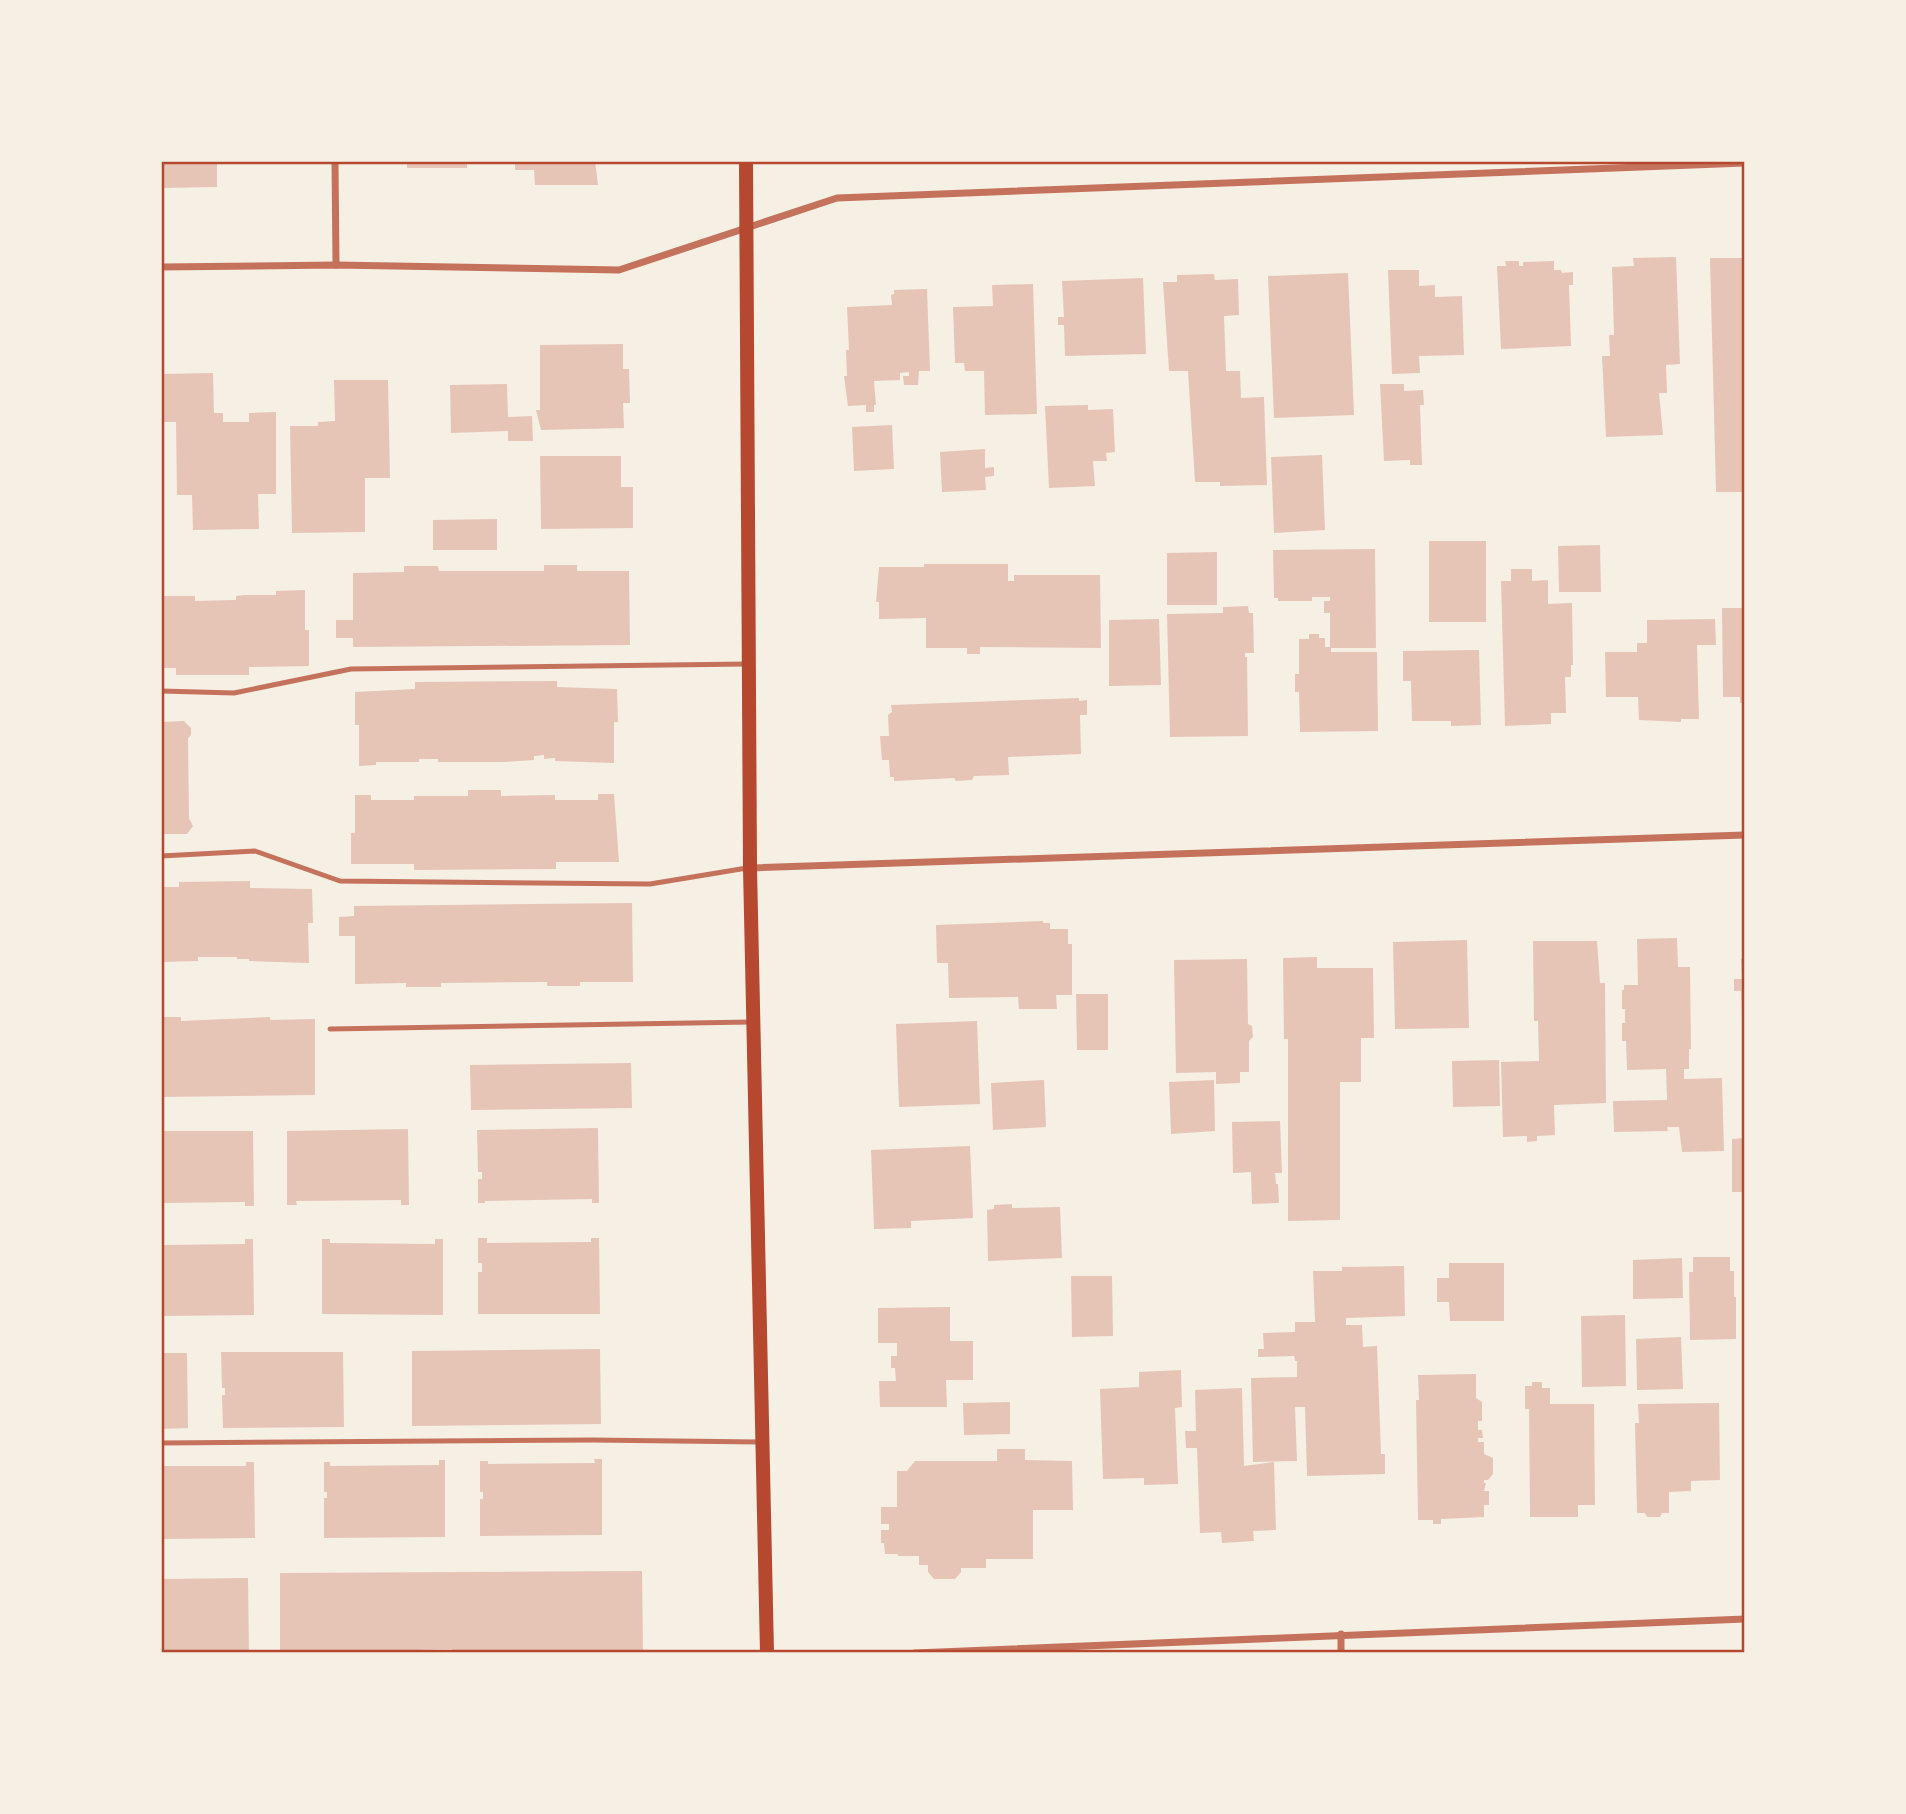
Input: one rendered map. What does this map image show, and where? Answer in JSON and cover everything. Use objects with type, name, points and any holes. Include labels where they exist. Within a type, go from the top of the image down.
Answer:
[{"type":"main road","points":[[746,161],[750,868],[767,1653]]},
{"type":"street","points":[[335,161],[336,265]]},
{"type":"street","points":[[161,267],[336,265],[618,270],[837,198],[1745,163]]},
{"type":"street","points":[[750,868],[1745,835]]},
{"type":"street","points":[[915,1653],[1745,1619]]},
{"type":"street","points":[[1341,1634],[1341,1653]]},
{"type":"lane","points":[[161,691],[234,693],[351,669],[750,664]]},
{"type":"lane","points":[[161,856],[255,851],[340,881],[650,884],[750,868]]},
{"type":"lane","points":[[330,1030],[755,1022]]},
{"type":"lane","points":[[161,1443],[592,1440],[763,1442]]},
{"type":"building","points":[[161,161],[217,161],[217,187],[161,188]]},
{"type":"building","points":[[407,161],[467,161],[467,168],[407,168]]},
{"type":"building","points":[[515,161],[595,161],[598,185],[535,185],[534,170],[515,170]]},
{"type":"building","points":[[1676,257],[1680,364],[1666,365],[1667,393],[1659,393],[1663,435],[1606,437],[1602,356],[1610,356],[1609,335],[1614,335],[1612,267],[1634,266],[1633,258]]},
{"type":"building","points":[[1710,258],[1745,258],[1745,492],[1716,492]]},
{"type":"building","points":[[1505,261],[1519,261],[1519,266],[1523,266],[1523,262],[1554,261],[1554,270],[1561,270],[1562,273],[1573,272],[1573,285],[1569,285],[1571,346],[1501,349],[1497,266],[1506,266]]},
{"type":"building","points":[[1388,270],[1419,270],[1419,286],[1435,285],[1435,297],[1462,296],[1464,355],[1419,356],[1420,373],[1392,374]]},
{"type":"building","points":[[1348,273],[1354,415],[1274,418],[1268,276]]},
{"type":"building","points":[[1214,274],[1215,280],[1238,279],[1239,315],[1224,316],[1226,371],[1240,371],[1241,398],[1264,397],[1267,485],[1220,486],[1220,482],[1195,482],[1188,371],[1169,371],[1163,282],[1177,282],[1177,275]]},
{"type":"building","points":[[1143,278],[1146,354],[1065,356],[1064,325],[1058,325],[1058,317],[1064,317],[1062,281]]},
{"type":"building","points":[[1033,284],[1037,414],[985,415],[984,371],[965,371],[964,363],[955,363],[953,307],[993,306],[992,285]]},
{"type":"building","points":[[927,289],[930,371],[919,371],[918,385],[904,385],[903,376],[909,376],[909,372],[900,373],[900,380],[874,381],[874,412],[866,412],[866,405],[848,406],[844,376],[847,376],[846,350],[849,350],[847,307],[892,305],[891,295],[894,290]]},
{"type":"building","points":[[623,344],[623,369],[629,369],[630,403],[623,403],[624,428],[541,430],[536,410],[540,410],[540,345]]},
{"type":"building","points":[[213,373],[214,413],[223,413],[223,422],[249,422],[249,413],[276,412],[276,494],[258,494],[259,529],[193,530],[192,495],[177,495],[176,422],[163,422],[162,374]]},
{"type":"building","points":[[334,380],[388,380],[390,478],[365,478],[365,532],[292,533],[290,426],[318,426],[318,422],[335,421]]},
{"type":"building","points":[[507,384],[508,417],[532,416],[533,441],[508,441],[508,431],[451,433],[450,385]]},
{"type":"building","points":[[1380,384],[1404,384],[1404,391],[1423,390],[1424,405],[1420,405],[1422,465],[1410,465],[1410,460],[1384,461]]},
{"type":"building","points":[[1088,405],[1088,410],[1113,409],[1115,452],[1106,453],[1107,461],[1093,461],[1095,486],[1049,488],[1045,406]]},
{"type":"building","points":[[892,425],[894,469],[854,471],[852,427]]},
{"type":"building","points":[[985,449],[985,468],[994,467],[994,476],[985,477],[986,490],[942,492],[940,452]]},
{"type":"building","points":[[1322,455],[1325,530],[1274,533],[1271,457]]},
{"type":"building","points":[[540,456],[621,456],[621,487],[633,487],[633,528],[541,529]]},
{"type":"building","points":[[497,519],[497,550],[433,550],[433,520]]},
{"type":"building","points":[[1429,541],[1486,541],[1486,622],[1429,622]]},
{"type":"building","points":[[1600,545],[1601,592],[1559,592],[1558,546]]},
{"type":"building","points":[[1375,549],[1376,648],[1331,648],[1331,652],[1377,652],[1378,731],[1300,732],[1299,692],[1295,692],[1295,674],[1299,674],[1299,639],[1309,639],[1309,634],[1319,634],[1319,638],[1325,638],[1325,647],[1330,647],[1330,613],[1324,613],[1324,601],[1330,601],[1330,597],[1312,597],[1312,601],[1278,601],[1278,598],[1274,598],[1273,550]]},
{"type":"building","points":[[1217,552],[1217,605],[1167,605],[1167,553]]},
{"type":"building","points":[[924,564],[1008,564],[1008,581],[1014,581],[1014,575],[1100,575],[1101,648],[980,647],[980,654],[967,654],[967,648],[926,648],[926,618],[879,619],[879,602],[876,602],[879,567],[924,567]]},
{"type":"building","points":[[544,565],[577,565],[577,571],[629,571],[630,645],[353,647],[353,638],[336,638],[336,620],[353,620],[353,573],[404,572],[404,566],[438,566],[439,571],[544,571]]},
{"type":"building","points":[[1511,569],[1532,569],[1532,581],[1548,580],[1548,604],[1572,603],[1573,665],[1571,677],[1565,677],[1566,713],[1551,713],[1551,724],[1505,726],[1501,581],[1511,581]]},
{"type":"building","points":[[305,590],[305,630],[309,630],[309,666],[249,667],[249,675],[176,675],[176,668],[161,668],[161,596],[195,596],[195,601],[236,600],[236,596],[276,595],[276,591]]},
{"type":"building","points":[[1248,606],[1249,613],[1253,613],[1254,653],[1245,653],[1248,736],[1170,737],[1167,614],[1223,613],[1223,607]]},
{"type":"building","points":[[1722,608],[1745,608],[1745,703],[1740,703],[1740,697],[1723,697]]},
{"type":"building","points":[[1159,619],[1161,685],[1109,686],[1109,620]]},
{"type":"building","points":[[1715,619],[1716,645],[1697,645],[1699,719],[1681,719],[1681,722],[1639,720],[1638,697],[1606,697],[1605,652],[1637,652],[1637,643],[1647,643],[1647,620]]},
{"type":"building","points":[[1479,650],[1481,725],[1451,726],[1451,721],[1412,721],[1411,681],[1403,681],[1403,651]]},
{"type":"building","points":[[557,681],[557,687],[617,689],[618,722],[614,722],[614,763],[555,761],[555,758],[544,759],[544,755],[534,756],[534,760],[504,762],[438,762],[438,759],[419,759],[419,762],[376,762],[376,765],[359,766],[359,725],[355,725],[355,692],[415,689],[415,682]]},
{"type":"building","points":[[1079,698],[1079,701],[1087,700],[1087,715],[1080,715],[1081,754],[1008,757],[1009,775],[974,776],[972,780],[956,781],[954,778],[894,781],[894,777],[890,777],[889,760],[882,760],[880,736],[889,736],[888,715],[892,712],[891,705]]},
{"type":"building","points":[[184,721],[191,728],[188,738],[189,818],[193,826],[187,834],[161,834],[161,722]]},
{"type":"building","points":[[468,790],[501,790],[501,796],[555,795],[555,800],[598,800],[598,794],[614,794],[619,862],[556,862],[556,869],[414,870],[414,864],[351,864],[351,833],[355,833],[355,795],[371,795],[371,800],[414,800],[414,796],[468,796]]},
{"type":"building","points":[[250,881],[250,888],[312,889],[313,923],[308,923],[309,963],[249,961],[237,957],[198,957],[198,961],[161,962],[161,887],[179,887],[179,882]]},
{"type":"building","points":[[632,903],[633,982],[580,982],[580,986],[547,986],[547,982],[441,983],[441,987],[406,987],[406,983],[355,984],[355,936],[339,936],[339,917],[354,916],[354,906]]},
{"type":"building","points":[[1043,921],[1050,923],[1050,929],[1068,929],[1068,944],[1072,944],[1072,995],[1056,995],[1057,1009],[1019,1009],[1018,997],[949,998],[948,963],[937,963],[936,925]]},
{"type":"building","points":[[1677,938],[1678,967],[1690,967],[1691,1049],[1689,1069],[1684,1069],[1684,1079],[1722,1078],[1724,1151],[1682,1152],[1679,1127],[1667,1127],[1668,1131],[1614,1132],[1613,1101],[1667,1100],[1666,1069],[1627,1070],[1626,1041],[1622,1041],[1625,1009],[1622,1009],[1622,990],[1624,985],[1638,985],[1637,939]]},
{"type":"building","points":[[1467,940],[1469,1028],[1395,1029],[1393,942]]},
{"type":"building","points":[[1533,941],[1597,941],[1600,983],[1605,983],[1606,1103],[1554,1105],[1555,1135],[1537,1136],[1537,1141],[1527,1142],[1527,1136],[1503,1137],[1501,1062],[1539,1061],[1538,1021],[1534,1021]]},
{"type":"building","points":[[1317,957],[1317,968],[1373,968],[1374,1038],[1361,1038],[1361,1082],[1340,1082],[1340,1220],[1288,1221],[1288,1039],[1284,1039],[1283,958]]},
{"type":"building","points":[[1247,959],[1248,1024],[1252,1026],[1253,1037],[1249,1041],[1249,1072],[1240,1072],[1240,1083],[1216,1084],[1216,1072],[1176,1073],[1174,960]]},
{"type":"building","points":[[1741,959],[1745,959],[1745,1023],[1742,1023],[1741,991],[1734,991],[1734,979],[1742,979]]},
{"type":"building","points":[[1076,994],[1108,994],[1108,1050],[1077,1050]]},
{"type":"building","points":[[161,1017],[181,1017],[181,1021],[270,1017],[270,1020],[315,1019],[315,1095],[161,1097]]},
{"type":"building","points":[[977,1021],[980,1104],[899,1107],[896,1024]]},
{"type":"building","points":[[1499,1060],[1500,1106],[1453,1107],[1452,1061]]},
{"type":"building","points":[[631,1063],[632,1108],[471,1110],[470,1065]]},
{"type":"building","points":[[1044,1080],[1046,1127],[993,1130],[991,1083]]},
{"type":"building","points":[[1214,1080],[1215,1131],[1171,1134],[1169,1082]]},
{"type":"building","points":[[1280,1121],[1282,1173],[1275,1173],[1279,1203],[1252,1204],[1251,1172],[1233,1173],[1232,1122]]},
{"type":"building","points":[[598,1128],[599,1203],[592,1203],[592,1199],[478,1203],[478,1179],[482,1179],[482,1172],[478,1172],[477,1130]]},
{"type":"building","points":[[408,1129],[409,1205],[401,1205],[401,1200],[296,1201],[297,1205],[287,1205],[287,1131]]},
{"type":"building","points":[[161,1131],[253,1131],[254,1206],[245,1206],[245,1202],[161,1203]]},
{"type":"building","points":[[1745,1138],[1745,1192],[1732,1192],[1732,1139]]},
{"type":"building","points":[[970,1146],[973,1218],[911,1221],[911,1228],[874,1229],[871,1150]]},
{"type":"building","points":[[1012,1204],[1012,1208],[1060,1207],[1062,1258],[988,1261],[987,1210],[994,1209],[994,1205]]},
{"type":"building","points":[[478,1238],[487,1238],[487,1243],[591,1242],[591,1238],[599,1238],[600,1314],[478,1314],[478,1272],[482,1272],[482,1263],[478,1263]]},
{"type":"building","points":[[245,1239],[253,1239],[254,1315],[161,1316],[161,1245],[245,1244]]},
{"type":"building","points":[[322,1239],[330,1239],[330,1243],[435,1244],[435,1239],[443,1239],[443,1315],[322,1314]]},
{"type":"building","points":[[1693,1257],[1730,1257],[1736,1297],[1736,1339],[1690,1340],[1689,1272],[1693,1272]]},
{"type":"building","points":[[1682,1258],[1683,1298],[1633,1299],[1633,1260]]},
{"type":"building","points":[[1449,1263],[1504,1263],[1504,1321],[1450,1321],[1449,1302],[1437,1302],[1437,1278],[1449,1278]]},
{"type":"building","points":[[1404,1266],[1405,1316],[1346,1318],[1346,1325],[1362,1325],[1363,1347],[1377,1346],[1381,1454],[1385,1454],[1385,1474],[1307,1476],[1305,1407],[1295,1407],[1297,1461],[1253,1462],[1251,1378],[1297,1377],[1297,1361],[1294,1356],[1258,1357],[1258,1349],[1264,1349],[1263,1333],[1295,1332],[1295,1322],[1315,1322],[1313,1271],[1342,1271],[1342,1267]]},
{"type":"building","points":[[1071,1276],[1112,1276],[1113,1336],[1072,1337]]},
{"type":"building","points":[[950,1307],[950,1341],[973,1341],[973,1380],[946,1380],[947,1407],[880,1407],[879,1381],[896,1381],[895,1368],[891,1368],[891,1356],[897,1356],[897,1343],[878,1343],[878,1308]]},
{"type":"building","points":[[1625,1315],[1626,1386],[1582,1387],[1581,1316]]},
{"type":"building","points":[[1681,1337],[1683,1389],[1637,1390],[1636,1339]]},
{"type":"building","points":[[600,1349],[601,1424],[412,1426],[412,1351]]},
{"type":"building","points":[[221,1352],[343,1352],[344,1427],[223,1428],[222,1395],[225,1395],[225,1388],[222,1388]]},
{"type":"building","points":[[161,1353],[187,1353],[188,1428],[161,1429]]},
{"type":"building","points":[[1181,1370],[1182,1407],[1175,1408],[1178,1484],[1144,1485],[1144,1478],[1103,1479],[1100,1389],[1139,1387],[1139,1372]]},
{"type":"building","points":[[1476,1374],[1476,1398],[1482,1402],[1482,1421],[1478,1421],[1478,1430],[1482,1430],[1483,1438],[1478,1438],[1478,1442],[1484,1442],[1484,1454],[1493,1458],[1493,1474],[1488,1480],[1484,1480],[1484,1491],[1489,1491],[1489,1505],[1484,1505],[1484,1517],[1441,1519],[1441,1524],[1433,1524],[1433,1520],[1418,1520],[1418,1375]]},
{"type":"building","points":[[1532,1382],[1542,1382],[1542,1388],[1550,1388],[1550,1404],[1594,1404],[1595,1505],[1578,1505],[1578,1517],[1530,1517],[1529,1409],[1525,1409],[1525,1386],[1532,1386]]},
{"type":"building","points":[[1242,1388],[1244,1466],[1274,1462],[1276,1530],[1253,1531],[1254,1541],[1222,1543],[1221,1532],[1200,1533],[1197,1448],[1186,1448],[1185,1431],[1196,1431],[1195,1390]]},
{"type":"building","points":[[1010,1402],[1010,1434],[964,1435],[963,1403]]},
{"type":"building","points":[[1719,1403],[1720,1480],[1691,1481],[1691,1491],[1669,1492],[1669,1513],[1662,1513],[1660,1517],[1647,1517],[1645,1513],[1637,1513],[1635,1423],[1639,1423],[1638,1404]]},
{"type":"building","points":[[997,1449],[1025,1449],[1025,1460],[1072,1461],[1073,1510],[1033,1510],[1033,1559],[986,1559],[986,1568],[961,1568],[955,1579],[934,1579],[928,1572],[928,1565],[919,1565],[919,1556],[885,1554],[884,1543],[881,1543],[881,1530],[889,1530],[889,1524],[881,1524],[881,1507],[897,1507],[897,1471],[907,1471],[915,1461],[997,1461]]},
{"type":"building","points":[[594,1459],[602,1459],[602,1535],[480,1536],[480,1499],[483,1499],[483,1492],[480,1492],[480,1461],[488,1461],[488,1464],[595,1463]]},
{"type":"building","points":[[439,1460],[445,1460],[445,1537],[324,1538],[324,1498],[327,1498],[327,1492],[324,1492],[324,1462],[330,1462],[330,1466],[439,1465]]},
{"type":"building","points":[[246,1462],[254,1462],[255,1538],[161,1539],[161,1466],[246,1466]]},
{"type":"building","points":[[642,1571],[643,1653],[553,1653],[553,1650],[517,1650],[517,1653],[452,1653],[452,1649],[416,1650],[416,1653],[280,1653],[280,1573]]},
{"type":"building","points":[[248,1578],[249,1653],[161,1653],[161,1579]]}]
